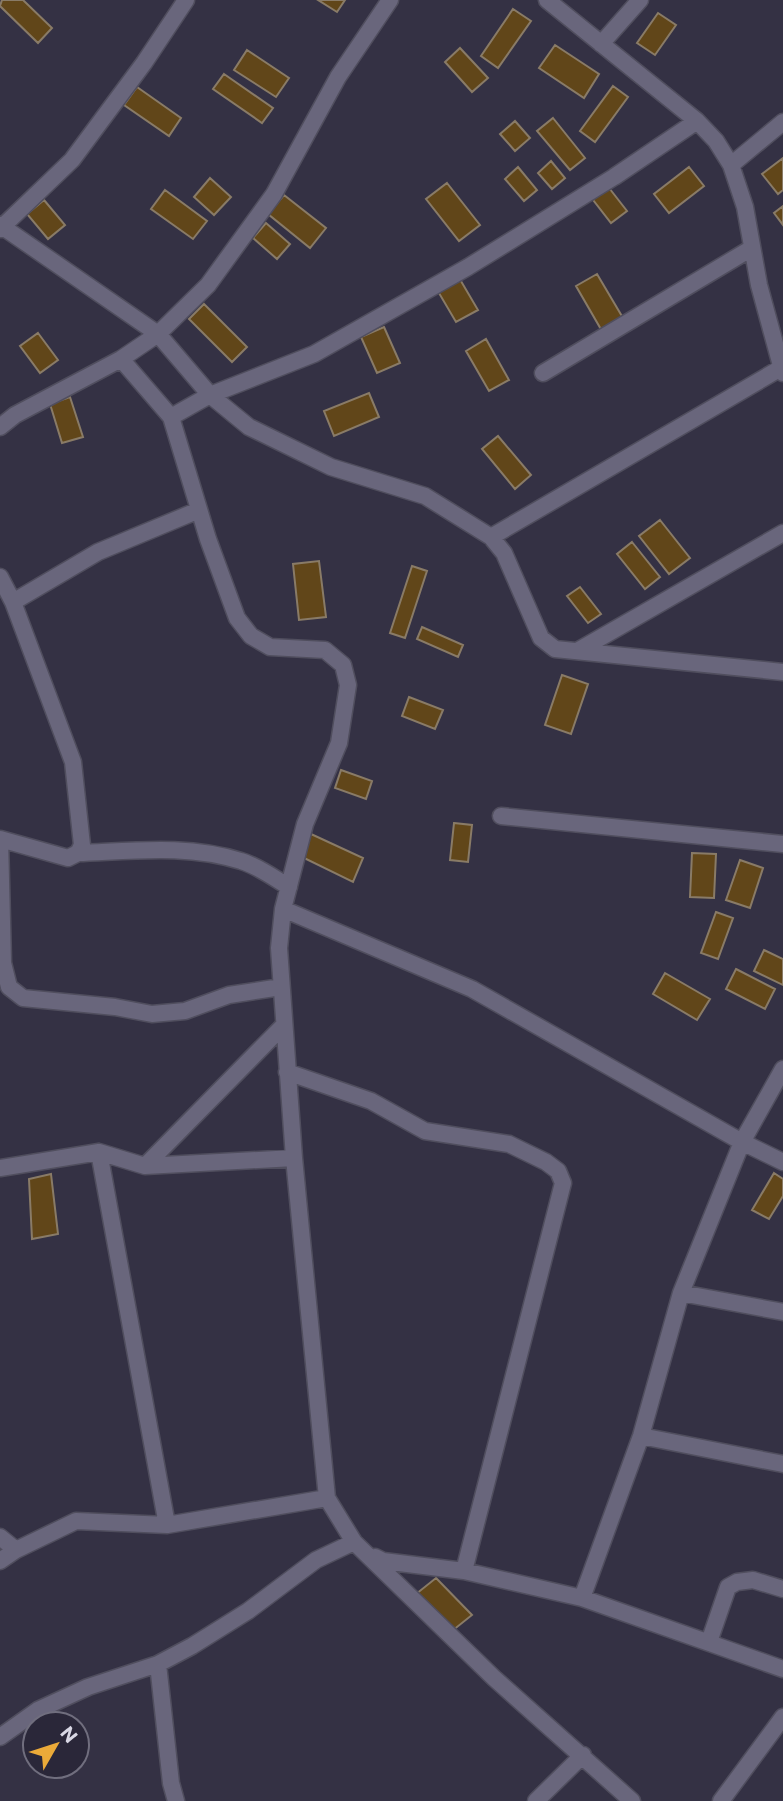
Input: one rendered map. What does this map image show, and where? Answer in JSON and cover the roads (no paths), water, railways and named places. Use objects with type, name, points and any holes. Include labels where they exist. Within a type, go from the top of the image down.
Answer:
[{"type":"street","points":[[186,0],[144,63],[72,160],[1,227],[158,334],[211,395],[249,428],[331,467],[425,496],[491,537],[504,553],[541,638],[555,649],[783,672]]},
{"type":"street","points":[[0,427],[15,415],[121,359],[158,334],[208,285],[274,194],[338,77],[390,0]]},
{"type":"street","points":[[491,537],[782,370],[777,333],[752,248],[745,207],[731,165],[716,141],[697,121],[547,0]]},
{"type":"street","points":[[601,44],[640,0]]},
{"type":"street","points":[[171,417],[211,395],[314,354],[547,219],[697,121]]},
{"type":"street","points":[[731,165],[783,122]]},
{"type":"street","points":[[543,373],[752,248]]},
{"type":"street","points":[[121,359],[171,417],[199,510],[237,618],[251,636],[270,647],[326,650],[343,666],[348,685],[339,743],[305,824],[283,909],[279,948],[294,1158],[327,1498],[354,1542],[494,1678],[632,1801]]},
{"type":"street","points":[[13,602],[98,552],[199,510]]},
{"type":"street","points":[[579,650],[783,533]]},
{"type":"street","points":[[0,577],[13,602],[73,762],[82,845],[78,853]]},
{"type":"street","points":[[501,816],[783,844]]},
{"type":"street","points":[[281,987],[229,995],[185,1011],[152,1014],[115,1007],[23,998],[4,988],[0,839],[68,858],[78,853],[184,850],[212,854],[244,862],[289,887]]},
{"type":"street","points":[[283,909],[472,989],[783,1163]]},
{"type":"street","points":[[145,1166],[283,1026]]},
{"type":"street","points":[[582,1598],[641,1436],[681,1293],[743,1142],[783,1069]]},
{"type":"street","points":[[287,1072],[371,1101],[425,1131],[509,1144],[546,1161],[558,1171],[563,1183],[464,1571]]},
{"type":"street","points":[[0,1168],[99,1152],[145,1166],[294,1158]]},
{"type":"street","points":[[99,1152],[167,1525]]},
{"type":"street","points":[[681,1293],[783,1312]]},
{"type":"street","points":[[641,1436],[783,1464]]},
{"type":"street","points":[[0,1561],[16,1550],[76,1521],[167,1525],[327,1498]]},
{"type":"street","points":[[0,1537],[16,1550]]},
{"type":"street","points":[[0,1737],[38,1710],[88,1687],[158,1664],[221,1629],[316,1560],[354,1542]]},
{"type":"street","points":[[370,1555],[383,1561],[464,1571],[582,1598],[783,1668]]},
{"type":"street","points":[[709,1642],[728,1587],[737,1582],[753,1580],[783,1589]]},
{"type":"street","points":[[158,1664],[171,1783],[176,1801]]},
{"type":"street","points":[[721,1801],[783,1717]]},
{"type":"street","points":[[536,1801],[583,1755]]}]
